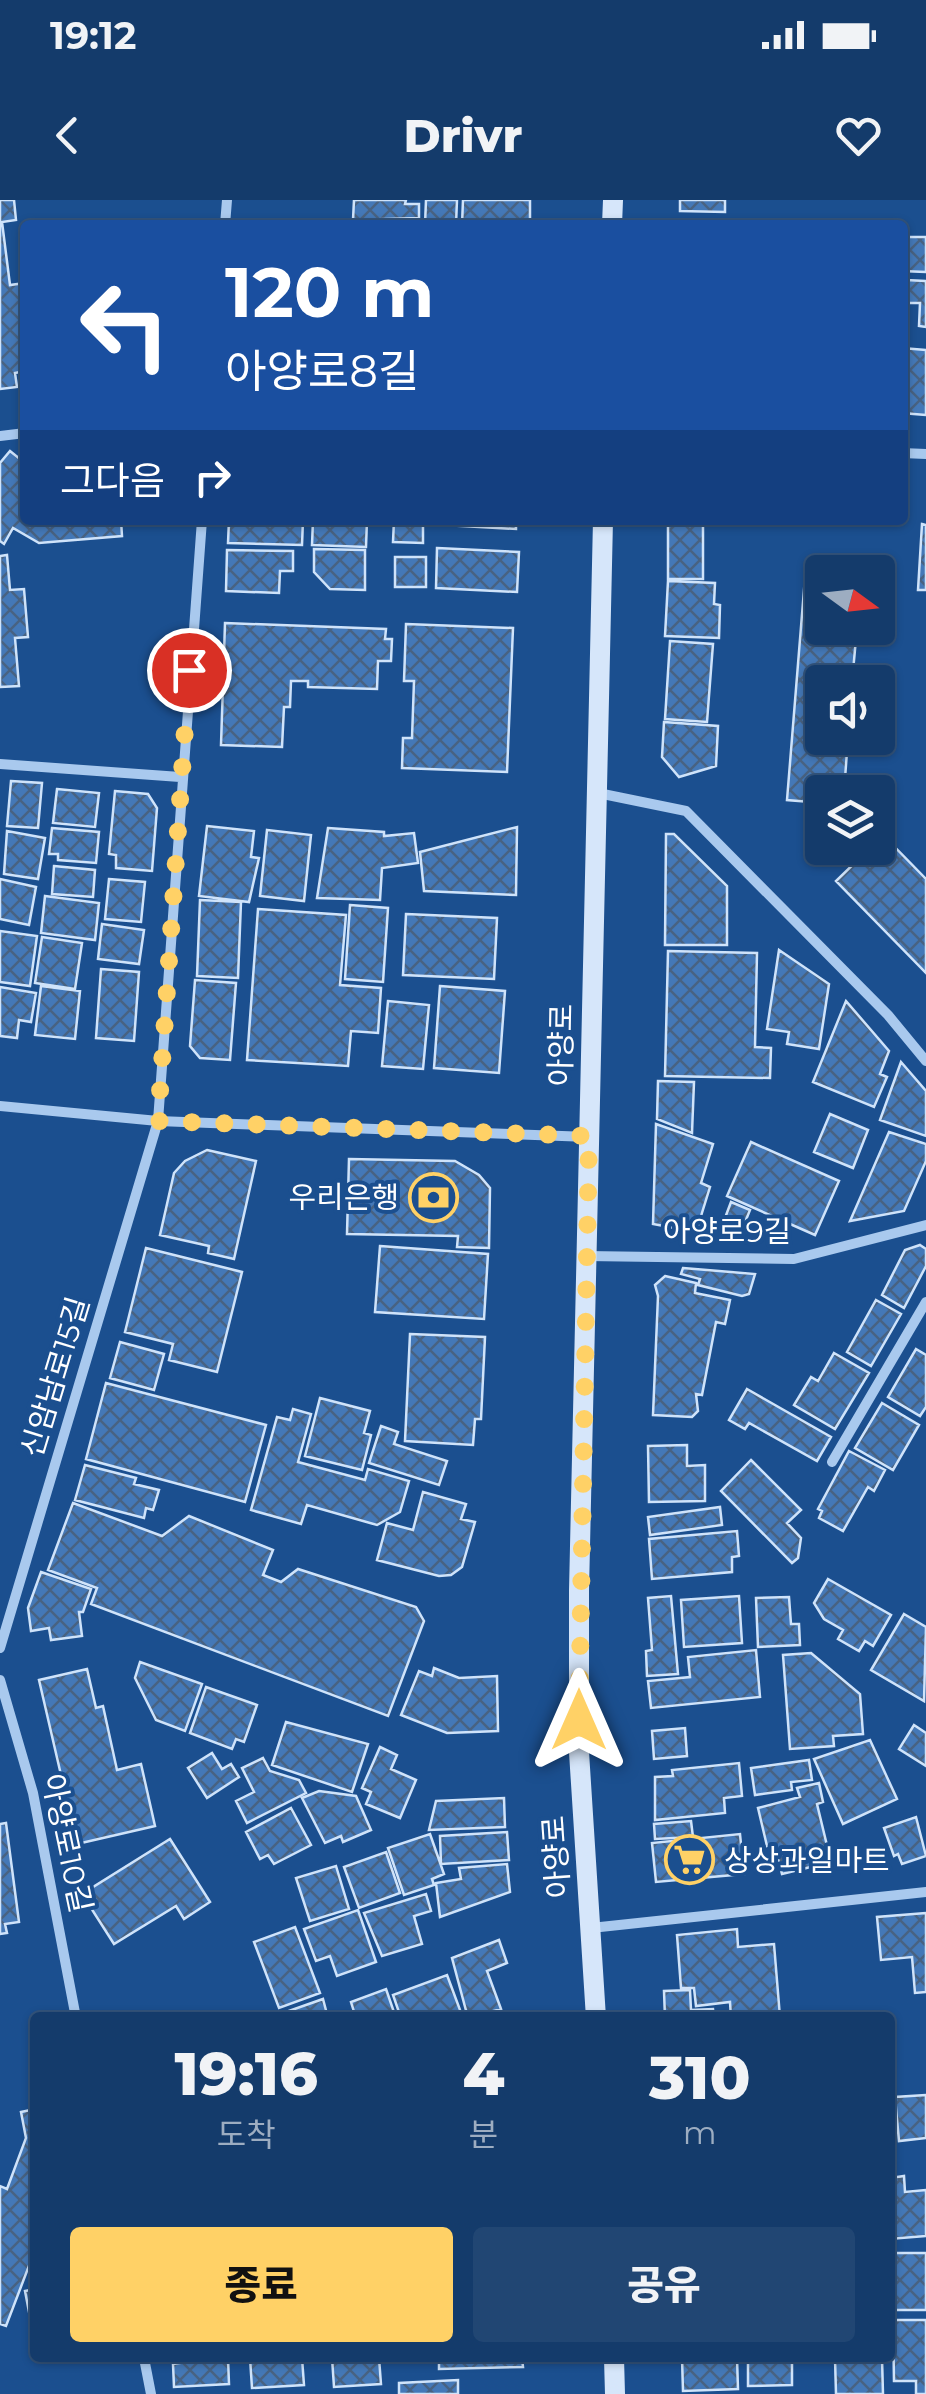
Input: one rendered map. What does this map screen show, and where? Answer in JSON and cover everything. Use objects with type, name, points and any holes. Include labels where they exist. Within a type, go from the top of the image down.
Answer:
[{"type":"main road","name":"아양로","points":[[596,2012],[579,1752],[584,1256],[603,525]]},
{"type":"main road","points":[[614,2362],[615,2394]]},
{"type":"street","name":"신암남로15길","points":[[0,1648],[158,1121],[180,776],[202,525]]},
{"type":"street","points":[[0,764],[180,776]]},
{"type":"street","points":[[597,793],[686,810],[888,1015],[926,1061]]},
{"type":"street","points":[[0,1106],[158,1121],[589,1136]]},
{"type":"street","name":"아양로9길","points":[[584,1256],[794,1259],[926,1225]]},
{"type":"street","points":[[832,1462],[926,1302]]},
{"type":"street","name":"아양로10길","points":[[0,1680],[34,1793],[75,2012]]},
{"type":"street","points":[[591,1928],[926,1892]]},
{"type":"street","points":[[145,2362],[152,2394]]},
{"type":"building","points":[[0,200],[14,200],[16,220],[2,222],[10,285],[20,284],[20,372],[15,373],[17,387],[0,389]]},
{"type":"building","points":[[354,200],[406,200],[405,204],[419,204],[419,218],[353,220]]},
{"type":"building","points":[[426,200],[457,200],[456,220],[425,220]]},
{"type":"building","points":[[463,200],[530,200],[530,220],[462,220]]},
{"type":"building","points":[[680,200],[725,200],[725,212],[680,211]]},
{"type":"building","points":[[908,237],[926,237],[926,272],[908,271]]},
{"type":"building","points":[[908,280],[926,281],[926,327],[919,326],[920,303],[908,303]]},
{"type":"building","points":[[908,348],[926,350],[926,415],[908,414]]},
{"type":"building","points":[[10,451],[20,459],[20,525],[121,525],[122,536],[39,543],[13,528],[4,544],[0,541],[0,463]]},
{"type":"building","points":[[922,524],[926,525],[926,590],[918,590]]},
{"type":"building","points":[[229,525],[303,525],[302,545],[228,543]]},
{"type":"building","points":[[313,525],[367,525],[366,547],[312,545]]},
{"type":"building","points":[[394,525],[423,525],[423,543],[393,542]]},
{"type":"building","points":[[445,525],[516,525],[516,529]]},
{"type":"building","points":[[668,525],[703,525],[703,579],[668,579]]},
{"type":"building","points":[[437,548],[519,552],[517,592],[436,588]]},
{"type":"building","points":[[314,549],[365,550],[365,590],[330,589],[314,572]]},
{"type":"building","points":[[227,550],[293,551],[293,571],[280,571],[279,593],[226,591]]},
{"type":"building","points":[[7,555],[10,590],[24,589],[28,637],[15,638],[19,686],[0,687],[0,556]]},
{"type":"building","points":[[395,557],[426,557],[426,587],[395,587]]},
{"type":"building","points":[[805,577],[805,645],[855,645],[854,665],[805,665],[805,755],[847,755],[845,775],[805,775],[805,802],[787,800]]},
{"type":"building","points":[[668,581],[715,583],[714,604],[720,605],[719,638],[665,636]]},
{"type":"building","points":[[225,623],[386,629],[385,639],[392,639],[391,661],[378,661],[377,689],[308,687],[308,681],[291,681],[290,707],[284,707],[282,747],[221,745]]},
{"type":"building","points":[[406,624],[513,628],[507,772],[402,768],[403,738],[412,738],[414,681],[404,681]]},
{"type":"building","points":[[670,641],[713,644],[707,722],[665,719]]},
{"type":"building","points":[[664,722],[718,726],[716,766],[679,777],[662,757]]},
{"type":"building","points":[[11,781],[42,783],[38,828],[7,826]]},
{"type":"building","points":[[57,789],[99,793],[95,827],[53,823]]},
{"type":"building","points":[[115,791],[148,794],[157,808],[152,871],[116,868],[116,855],[109,854]]},
{"type":"building","points":[[207,826],[254,831],[251,857],[259,858],[249,902],[199,896]]},
{"type":"building","points":[[517,827],[516,895],[424,891],[420,852]]},
{"type":"building","points":[[52,828],[99,832],[96,863],[58,860],[58,854],[49,854]]},
{"type":"building","points":[[328,828],[384,832],[384,836],[414,833],[418,863],[382,868],[380,900],[317,898]]},
{"type":"building","points":[[267,830],[311,835],[304,901],[260,896]]},
{"type":"building","points":[[7,831],[45,838],[38,879],[4,874]]},
{"type":"building","points":[[666,834],[674,834],[727,886],[727,945],[665,945]]},
{"type":"building","points":[[895,847],[926,879],[926,973],[836,881],[852,865],[895,865]]},
{"type":"building","points":[[54,866],[95,870],[93,897],[52,894]]},
{"type":"building","points":[[0,879],[36,887],[29,925],[0,919]]},
{"type":"building","points":[[109,879],[145,882],[141,922],[105,919]]},
{"type":"building","points":[[45,896],[99,903],[95,940],[41,933]]},
{"type":"building","points":[[200,900],[241,902],[238,978],[197,976]]},
{"type":"building","points":[[350,905],[388,908],[383,982],[345,979]]},
{"type":"building","points":[[258,909],[346,915],[340,985],[381,988],[378,1033],[351,1031],[348,1066],[247,1060]]},
{"type":"building","points":[[406,914],[497,918],[494,979],[403,975]]},
{"type":"building","points":[[102,924],[144,930],[139,964],[98,959]]},
{"type":"building","points":[[0,931],[37,936],[30,986],[0,982]]},
{"type":"building","points":[[42,937],[82,943],[75,989],[35,983]]},
{"type":"building","points":[[779,950],[829,984],[819,1049],[787,1044],[789,1032],[767,1029]]},
{"type":"building","points":[[668,951],[757,953],[755,1047],[771,1048],[770,1078],[665,1076]]},
{"type":"building","points":[[101,969],[139,972],[134,1041],[96,1038]]},
{"type":"building","points":[[195,980],[236,983],[230,1060],[200,1058],[190,1046]]},
{"type":"building","points":[[41,986],[80,991],[75,1039],[35,1035]]},
{"type":"building","points":[[440,986],[505,991],[499,1073],[434,1068]]},
{"type":"building","points":[[0,987],[36,993],[31,1022],[19,1020],[17,1038],[0,1036]]},
{"type":"building","points":[[388,1001],[429,1005],[423,1069],[382,1066]]},
{"type":"building","points":[[846,1001],[889,1051],[880,1074],[887,1077],[874,1107],[813,1082]]},
{"type":"building","points":[[901,1062],[926,1091],[926,1136],[880,1120]]},
{"type":"building","points":[[658,1081],[694,1082],[692,1133],[657,1119]]},
{"type":"building","points":[[830,1114],[868,1130],[853,1168],[814,1152]]},
{"type":"building","points":[[656,1124],[713,1144],[701,1183],[710,1187],[696,1232],[653,1224]]},
{"type":"building","points":[[889,1132],[926,1144],[926,1161],[904,1211],[850,1221]]},
{"type":"building","points":[[751,1142],[839,1181],[815,1235],[727,1196]]},
{"type":"building","points":[[207,1150],[256,1161],[234,1259],[208,1253],[209,1246],[160,1235],[174,1173],[185,1161]]},
{"type":"building","points":[[349,1159],[455,1161],[479,1175],[490,1188],[489,1248],[457,1247],[458,1236],[347,1234]]},
{"type":"building","points":[[731,1202],[750,1210],[744,1225],[725,1218]]},
{"type":"building","points":[[920,1245],[926,1249],[926,1266],[904,1308],[882,1295],[905,1250]]},
{"type":"building","points":[[380,1246],[488,1254],[484,1319],[375,1312]]},
{"type":"building","points":[[146,1248],[242,1272],[217,1372],[169,1360],[173,1344],[125,1332]]},
{"type":"building","points":[[683,1268],[755,1274],[749,1294],[742,1296],[698,1285],[700,1279],[681,1274]]},
{"type":"building","points":[[665,1276],[696,1283],[695,1293],[730,1300],[725,1324],[716,1322],[702,1395],[696,1394],[698,1411],[692,1417],[653,1415],[658,1296],[655,1285]]},
{"type":"building","points":[[876,1300],[901,1314],[871,1366],[847,1352]]},
{"type":"building","points":[[410,1334],[485,1337],[481,1419],[475,1419],[473,1445],[405,1441]]},
{"type":"building","points":[[120,1342],[164,1354],[154,1390],[110,1378]]},
{"type":"building","points":[[916,1349],[926,1355],[926,1407],[920,1416],[888,1397]]},
{"type":"building","points":[[834,1353],[869,1373],[835,1429],[794,1405],[811,1377],[818,1381]]},
{"type":"building","points":[[106,1383],[266,1425],[245,1502],[86,1459]]},
{"type":"building","points":[[747,1389],[831,1437],[817,1461],[749,1423],[745,1429],[729,1420]]},
{"type":"building","points":[[320,1398],[370,1411],[364,1433],[371,1435],[362,1470],[305,1456]]},
{"type":"building","points":[[882,1403],[919,1425],[893,1470],[855,1448]]},
{"type":"building","points":[[293,1409],[311,1414],[298,1462],[365,1480],[368,1469],[409,1481],[400,1512],[377,1525],[307,1505],[301,1524],[251,1510],[277,1417],[290,1420]]},
{"type":"building","points":[[381,1426],[398,1432],[394,1444],[447,1461],[439,1485],[369,1463]]},
{"type":"building","points":[[687,1445],[687,1466],[705,1465],[705,1501],[649,1502],[648,1446]]},
{"type":"building","points":[[849,1451],[885,1470],[874,1491],[868,1487],[843,1531],[819,1518],[822,1511],[818,1509]]},
{"type":"building","points":[[751,1460],[801,1510],[787,1523],[801,1538],[798,1558],[792,1563],[721,1491]]},
{"type":"building","points":[[85,1465],[136,1478],[134,1484],[159,1490],[153,1510],[146,1508],[144,1518],[75,1500]]},
{"type":"building","points":[[423,1492],[466,1504],[461,1519],[475,1522],[462,1567],[451,1575],[439,1576],[377,1560],[387,1523],[413,1530]]},
{"type":"building","points":[[73,1503],[162,1536],[189,1516],[273,1550],[263,1575],[281,1582],[298,1569],[416,1607],[424,1621],[388,1716],[91,1604],[97,1588],[48,1570]]},
{"type":"building","points":[[720,1507],[722,1525],[650,1535],[648,1517]]},
{"type":"building","points":[[737,1531],[739,1556],[732,1557],[732,1572],[652,1579],[649,1539]]},
{"type":"building","points":[[41,1572],[91,1589],[83,1612],[79,1612],[82,1636],[51,1640],[49,1628],[31,1631],[28,1608]]},
{"type":"building","points":[[828,1579],[891,1615],[873,1646],[865,1641],[859,1651],[838,1639],[843,1630],[824,1619],[814,1603]]},
{"type":"building","points":[[671,1596],[678,1674],[647,1676],[646,1651],[652,1650],[648,1598]]},
{"type":"building","points":[[739,1596],[742,1643],[684,1647],[681,1600]]},
{"type":"building","points":[[789,1597],[791,1624],[799,1624],[800,1645],[758,1647],[756,1598]]},
{"type":"building","points":[[904,1614],[926,1627],[924,1701],[871,1670]]},
{"type":"building","points":[[756,1650],[760,1697],[651,1708],[648,1681],[690,1677],[688,1657]]},
{"type":"building","points":[[811,1653],[860,1694],[863,1734],[833,1736],[834,1746],[790,1749],[783,1655]]},
{"type":"building","points":[[140,1662],[202,1684],[185,1731],[156,1720],[135,1678]]},
{"type":"building","points":[[434,1668],[459,1678],[497,1676],[498,1731],[447,1733],[401,1715],[419,1671],[432,1676]]},
{"type":"building","points":[[87,1669],[96,1708],[103,1706],[117,1770],[141,1764],[155,1826],[77,1844],[39,1680]]},
{"type":"building","points":[[206,1687],[257,1705],[244,1742],[236,1739],[232,1749],[190,1733]]},
{"type":"building","points":[[286,1722],[368,1744],[352,1792],[272,1765]]},
{"type":"building","points":[[914,1725],[926,1733],[926,1766],[899,1749]]},
{"type":"building","points":[[685,1728],[687,1756],[654,1759],[652,1731]]},
{"type":"building","points":[[870,1740],[897,1799],[843,1824],[814,1759]]},
{"type":"building","points":[[380,1747],[397,1755],[391,1769],[416,1780],[400,1818],[366,1804],[371,1792],[362,1788]]},
{"type":"building","points":[[212,1753],[222,1769],[231,1764],[239,1777],[207,1798],[188,1768]]},
{"type":"building","points":[[263,1758],[270,1771],[299,1780],[306,1793],[247,1823],[236,1801],[254,1792],[242,1768]]},
{"type":"building","points":[[809,1760],[812,1780],[791,1782],[792,1790],[755,1795],[751,1768]]},
{"type":"building","points":[[739,1763],[742,1796],[724,1798],[725,1813],[655,1820],[655,1777],[673,1776],[672,1770]]},
{"type":"building","points":[[819,1783],[823,1802],[817,1804],[831,1862],[782,1874],[774,1844],[767,1846],[758,1808],[800,1797],[797,1788]]},
{"type":"building","points":[[319,1791],[356,1796],[371,1830],[343,1842],[341,1836],[325,1843],[302,1798]]},
{"type":"building","points":[[504,1798],[505,1827],[429,1830],[436,1801]]},
{"type":"building","points":[[291,1808],[311,1845],[274,1864],[268,1855],[260,1859],[246,1832]]},
{"type":"building","points":[[916,1817],[926,1856],[902,1864],[898,1854],[894,1856],[884,1828]]},
{"type":"building","points":[[691,1821],[693,1837],[655,1839],[654,1824]]},
{"type":"building","points":[[6,1823],[19,1922],[5,1924],[7,1933],[0,1934],[0,1824]]},
{"type":"building","points":[[507,1832],[509,1860],[441,1864],[440,1836]]},
{"type":"building","points":[[430,1834],[444,1874],[432,1879],[434,1885],[404,1895],[388,1848]]},
{"type":"building","points":[[740,1834],[744,1874],[656,1882],[652,1843]]},
{"type":"building","points":[[170,1839],[210,1902],[184,1919],[176,1906],[114,1944],[82,1894]]},
{"type":"building","points":[[386,1852],[400,1893],[359,1908],[344,1867]]},
{"type":"building","points":[[507,1864],[510,1892],[440,1917],[436,1883],[461,1879],[459,1868]]},
{"type":"building","points":[[336,1866],[349,1909],[310,1921],[296,1878]]},
{"type":"building","points":[[426,1894],[431,1911],[414,1916],[422,1944],[382,1956],[364,1913]]},
{"type":"building","points":[[358,1910],[376,1962],[337,1976],[330,1956],[316,1961],[304,1929]]},
{"type":"building","points":[[926,1913],[926,1992],[915,1993],[912,1957],[881,1960],[877,1917]]},
{"type":"building","points":[[295,1927],[320,1993],[279,2008],[254,1942]]},
{"type":"building","points":[[737,1929],[738,1947],[774,1944],[780,2012],[731,2012],[730,2002],[696,2006],[694,1988],[681,1988],[677,1935]]},
{"type":"building","points":[[499,1940],[507,1963],[487,1971],[501,2009],[466,2012],[452,1958]]},
{"type":"building","points":[[447,1975],[461,2012],[399,2012],[393,1995]]},
{"type":"building","points":[[386,1989],[394,2012],[354,2012],[351,2002]]},
{"type":"building","points":[[690,1990],[691,2010],[713,2012],[665,2012],[664,1991]]},
{"type":"building","points":[[323,1999],[326,2012],[286,2012]]},
{"type":"building","points":[[926,2095],[926,2138],[899,2141],[895,2097]]},
{"type":"building","points":[[30,2110],[30,2263],[6,2326],[0,2324],[0,2186],[7,2189],[26,2138],[21,2112]]},
{"type":"building","points":[[904,2176],[905,2192],[926,2190],[926,2236],[895,2239],[895,2177]]},
{"type":"building","points":[[895,2253],[926,2253],[926,2310],[895,2310]]},
{"type":"building","points":[[30,2290],[30,2317],[25,2291]]},
{"type":"building","points":[[895,2320],[926,2320],[926,2394],[916,2394],[916,2381],[894,2381]]},
{"type":"building","points":[[228,2362],[229,2384],[174,2387],[173,2364]]},
{"type":"building","points":[[250,2362],[302,2362],[304,2385],[252,2388]]},
{"type":"building","points":[[332,2362],[379,2362],[381,2384],[334,2387]]},
{"type":"building","points":[[439,2362],[522,2362],[523,2367],[439,2369]]},
{"type":"building","points":[[682,2362],[737,2362],[738,2389],[683,2391]]},
{"type":"building","points":[[748,2362],[792,2362],[792,2385],[748,2386]]},
{"type":"building","points":[[835,2362],[882,2362],[883,2394],[836,2394]]},
{"type":"building","points":[[458,2380],[458,2394],[399,2394],[399,2383]]},
{"type":"place","name":"우리은행","points":[[434,1197]]},
{"type":"place","name":"상상과일마트","points":[[689,1860]]},
{"type":"route","points":[[189,670],[158,1121],[589,1136],[582,1368],[579,1720]]}]
